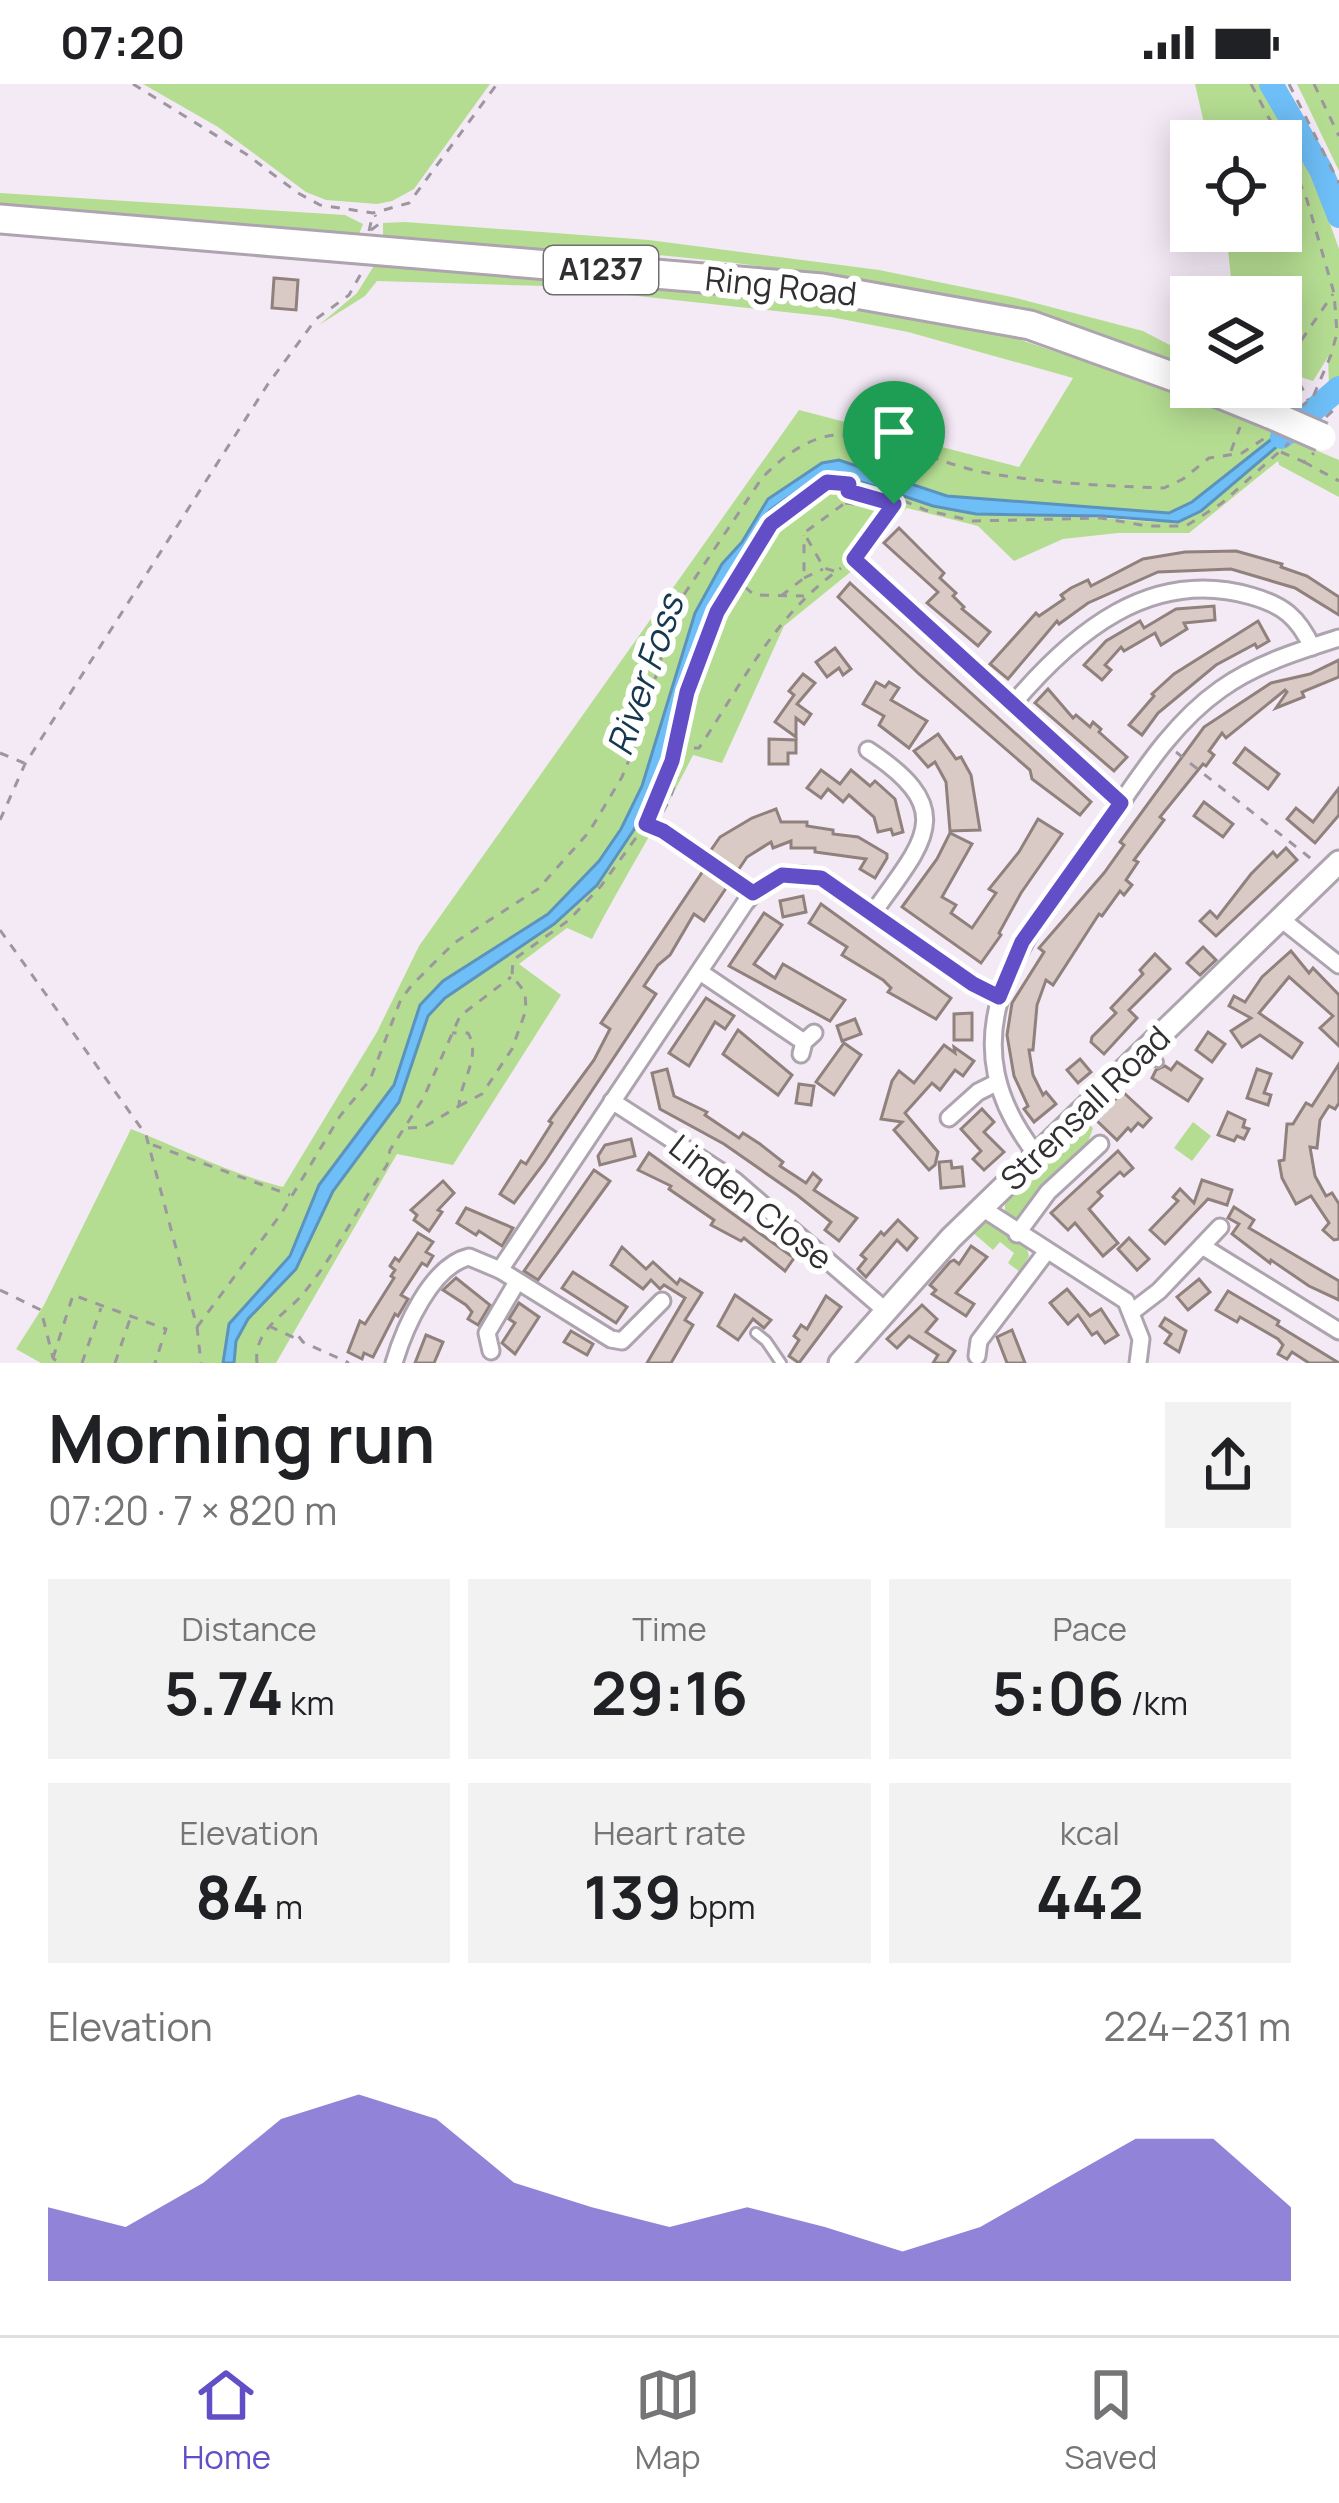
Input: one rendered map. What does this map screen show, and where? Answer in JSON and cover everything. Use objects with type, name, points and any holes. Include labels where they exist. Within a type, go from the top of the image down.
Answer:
[{"type":"highway","name":"Ring Road","points":[[0,219],[822,288],[1030,325],[1170,375]]},
{"type":"highway","points":[[1249,408],[1268,428],[1329,435]]},
{"type":"street","points":[[854,559],[897,590],[1012,705],[1121,803]]},
{"type":"street","points":[[1012,705],[1070,643],[1119,612],[1165,593],[1223,589],[1261,598],[1295,616],[1312,647]]},
{"type":"street","points":[[1036,1154],[1010,1117],[998,1082],[992,1040],[999,997],[1022,942],[1164,744],[1221,689],[1262,665],[1339,638]]},
{"type":"street","points":[[868,750],[914,787],[926,823],[917,850],[872,913]]},
{"type":"street","name":"Strensall Road","points":[[840,1363],[982,1208],[1036,1154],[1128,1080],[1333,868]]},
{"type":"street","points":[[500,1270],[753,893],[782,875],[821,878],[973,984],[999,997]]},
{"type":"street","points":[[1281,919],[1339,965]]},
{"type":"street","points":[[700,972],[806,1043]]},
{"type":"street","points":[[946,1120],[978,1092],[998,1082]]},
{"type":"street","name":"Linden Close","points":[[612,1101],[746,1190],[885,1310]]},
{"type":"street","points":[[1017,1234],[1048,1192],[1100,1144]]},
{"type":"street","points":[[982,1208],[1118,1293],[1133,1311],[1141,1339],[1138,1363]]},
{"type":"street","points":[[1133,1311],[1220,1227]]},
{"type":"street","points":[[1202,1246],[1339,1331]]},
{"type":"street","points":[[980,1359],[979,1341],[1047,1251]]},
{"type":"street","points":[[394,1363],[419,1310],[448,1267],[469,1257],[500,1270],[611,1340],[622,1341],[662,1301]]},
{"type":"street","points":[[490,1351],[487,1333],[517,1282]]},
{"type":"lane","points":[[756,1333],[782,1363]]},
{"type":"path","points":[[133,84],[320,205],[373,213],[410,203],[497,84]]},
{"type":"path","points":[[1251,84],[1307,200],[1334,293],[1336,333],[1308,402],[1302,388]]},
{"type":"path","points":[[1288,84],[1339,183]]},
{"type":"path","points":[[1314,84],[1339,136]]},
{"type":"path","points":[[369,231],[373,213]]},
{"type":"path","points":[[0,820],[25,764],[268,384],[316,320],[358,284],[364,270]]},
{"type":"path","points":[[1302,342],[1334,293]]},
{"type":"path","points":[[1304,462],[1329,435],[1339,404]]},
{"type":"path","points":[[1231,453],[1243,408]]},
{"type":"path","points":[[196,1328],[292,1196],[330,1129],[370,1081],[401,999],[412,985],[454,943],[538,890],[589,832],[638,740],[677,605],[779,460],[796,449],[840,435],[986,472],[1164,488],[1209,458],[1242,453],[1268,428]]},
{"type":"path","points":[[406,1128],[424,1127],[482,1094],[512,1049],[526,1010],[525,992],[512,976],[514,960],[569,920],[601,886],[673,788],[701,668],[722,617],[778,528],[803,505],[828,491],[872,487],[925,510],[973,520],[1101,518],[1147,526],[1186,526],[1280,452],[1339,482]]},
{"type":"path","points":[[649,825],[687,692],[717,612],[771,524],[827,482],[894,504]]},
{"type":"path","points":[[804,533],[844,503],[848,488]]},
{"type":"path","points":[[674,748],[699,748],[764,643],[806,596],[854,559],[899,499]]},
{"type":"path","points":[[844,503],[870,506],[886,500]]},
{"type":"path","points":[[804,533],[824,568]]},
{"type":"path","points":[[804,533],[804,578]]},
{"type":"path","points":[[781,596],[824,568],[836,571]]},
{"type":"path","points":[[744,586],[754,595],[806,596]]},
{"type":"path","points":[[1164,744],[1333,868]]},
{"type":"path","points":[[0,752],[25,764]]},
{"type":"path","points":[[649,825],[753,893]]},
{"type":"path","points":[[0,931],[128,1107],[149,1145],[201,1363]]},
{"type":"path","points":[[257,1363],[256,1354],[269,1326],[300,1299],[316,1276],[406,1128],[460,1016],[512,976]]},
{"type":"path","points":[[452,1033],[468,1033],[474,1043],[459,1106]]},
{"type":"path","points":[[149,1145],[292,1196]]},
{"type":"path","points":[[0,1290],[41,1310],[53,1358],[59,1363]]},
{"type":"path","points":[[53,1358],[74,1294],[166,1329],[155,1363]]},
{"type":"path","points":[[82,1363],[102,1306]]},
{"type":"path","points":[[115,1363],[131,1316]]},
{"type":"path","points":[[269,1326],[295,1338],[297,1334],[303,1342],[349,1363]]},
{"type":"green space","points":[[143,84],[490,84],[414,189],[377,204],[326,200],[306,192],[218,127]]},
{"type":"green space","points":[[1195,84],[1265,84],[1285,120],[1203,120]]},
{"type":"green space","points":[[1297,84],[1339,84],[1339,171],[1302,94]]},
{"type":"green space","points":[[1302,150],[1339,249],[1339,378],[1329,388],[1328,357],[1313,381],[1302,378],[1302,276],[1231,276],[1228,252],[1302,252]]},
{"type":"green space","points":[[0,193],[345,215],[363,224],[357,239],[0,209]]},
{"type":"green space","points":[[383,223],[649,240],[879,270],[1012,297],[1143,331],[1170,345],[1170,362],[1059,325],[854,280],[647,254],[416,242],[383,237]]},
{"type":"green space","points":[[382,260],[812,296],[972,324],[1170,390],[1170,408],[1226,408],[1278,434],[1192,502],[1169,513],[947,496],[839,460],[822,463],[768,499],[742,542],[722,564],[695,613],[642,786],[621,829],[599,861],[548,914],[420,1005],[394,1085],[319,1185],[290,1256],[229,1324],[223,1363],[41,1363],[16,1349],[44,1305],[131,1129],[283,1187],[377,1032],[419,946],[799,410],[1019,467],[1073,378],[908,332],[831,317],[545,286],[377,281],[365,296],[319,325],[357,293]]},
{"type":"green space","points":[[1287,438],[1339,460],[1339,497],[1278,461],[1189,533],[1063,539],[1014,561],[978,526],[907,508],[884,529],[864,559],[851,557],[848,563],[853,570],[784,626],[722,763],[693,755],[592,939],[567,928],[519,964],[561,995],[453,1165],[397,1154],[276,1363],[234,1363],[236,1341],[248,1319],[296,1269],[333,1191],[399,1102],[428,1016],[445,998],[554,924],[596,885],[645,813],[667,760],[689,660],[711,604],[767,514],[814,478],[843,474],[933,506],[1155,522],[1186,519]]},
{"type":"green space","points":[[1084,1120],[1093,1128],[1086,1148],[1019,1220],[1005,1215],[1005,1202]]},
{"type":"green space","points":[[1193,1122],[1211,1136],[1192,1161],[1174,1148]]},
{"type":"green space","points":[[991,1222],[1026,1245],[1029,1256],[1020,1272],[1008,1263],[1014,1253],[1000,1242],[993,1250],[971,1231]]},
{"type":"water","points":[[1278,434],[1287,438],[1201,511],[1178,522],[976,514],[933,506],[835,473],[816,478],[770,510],[711,604],[689,660],[667,760],[645,813],[597,885],[554,924],[445,998],[428,1016],[399,1102],[333,1191],[296,1269],[248,1319],[236,1341],[234,1363],[223,1363],[229,1324],[290,1256],[319,1185],[394,1085],[420,1005],[443,981],[548,914],[599,861],[621,829],[642,786],[695,613],[722,564],[742,542],[768,499],[822,463],[839,460],[947,496],[1169,513],[1192,502]]},
{"type":"building","points":[[274,278],[298,280],[296,310],[272,308]]},
{"type":"building","points":[[899,528],[944,573],[940,578],[956,593],[953,596],[962,609],[990,632],[978,646],[927,603],[938,592],[884,543]]},
{"type":"building","points":[[1236,551],[1307,576],[1339,597],[1339,615],[1295,588],[1231,569],[1158,572],[1057,621],[1008,679],[990,664],[1036,613],[1039,616],[1064,599],[1061,595],[1088,580],[1091,586],[1143,559]]},
{"type":"building","points":[[850,583],[1091,802],[1080,815],[1032,779],[1030,770],[838,597]]},
{"type":"building","points":[[1214,606],[1215,620],[1184,623],[1187,629],[1161,645],[1155,633],[1124,651],[1121,647],[1105,665],[1111,670],[1102,680],[1084,665],[1106,641],[1140,621],[1144,628],[1176,609]]},
{"type":"building","points":[[1258,621],[1269,641],[1216,665],[1158,713],[1142,735],[1129,725],[1174,674]]},
{"type":"building","points":[[835,648],[851,669],[843,675],[839,668],[827,677],[816,662]]},
{"type":"building","points":[[1339,660],[1339,677],[1276,708],[1285,690],[1226,738],[1222,733],[1209,751],[1214,755],[1160,817],[1164,820],[1134,860],[1138,862],[1126,880],[1132,885],[1099,914],[1053,985],[1046,980],[1037,1005],[1033,1050],[1029,1050],[1033,1075],[1043,1095],[1046,1092],[1056,1104],[1034,1122],[1024,1109],[1028,1106],[1014,1076],[1007,1035],[1012,1003],[1044,952],[1039,948],[1104,873],[1124,845],[1120,842],[1204,727],[1271,683],[1310,674]]},
{"type":"building","points":[[803,674],[815,683],[797,704],[811,714],[804,724],[796,718],[796,737],[775,722]]},
{"type":"building","points":[[876,682],[899,688],[891,700],[927,721],[909,748],[879,725],[884,716],[863,704]]},
{"type":"building","points":[[1048,689],[1073,718],[1076,715],[1090,727],[1093,722],[1127,757],[1114,771],[1035,703]]},
{"type":"building","points":[[938,734],[971,775],[980,830],[950,831],[946,782],[935,762],[928,767],[914,751]]},
{"type":"building","points":[[769,739],[796,740],[796,753],[788,753],[788,764],[769,764]]},
{"type":"building","points":[[1245,748],[1279,774],[1268,789],[1234,763]]},
{"type":"building","points":[[821,770],[840,784],[851,770],[870,786],[875,781],[895,799],[903,832],[878,832],[874,817],[849,795],[843,802],[828,789],[821,798],[807,788]]},
{"type":"building","points":[[1339,788],[1339,815],[1315,843],[1287,819],[1296,808],[1313,822]]},
{"type":"building","points":[[1204,802],[1233,824],[1223,837],[1194,816]]},
{"type":"building","points":[[776,809],[781,822],[807,822],[807,826],[833,830],[833,834],[858,837],[887,858],[875,878],[860,869],[866,859],[791,848],[791,841],[773,848],[771,842],[747,857],[704,921],[694,914],[670,955],[644,986],[656,994],[544,1163],[514,1203],[500,1194],[521,1161],[526,1164],[549,1121],[594,1060],[610,1029],[601,1023],[713,856],[709,853],[720,837]]},
{"type":"building","points":[[1038,819],[1062,834],[981,963],[902,907],[950,833],[972,844],[942,897],[956,905],[951,913],[972,928],[996,893],[989,889]]},
{"type":"building","points":[[1286,848],[1297,860],[1216,936],[1200,921],[1210,911],[1217,918],[1251,874],[1273,852],[1277,857]]},
{"type":"building","points":[[803,896],[806,912],[783,917],[780,901]]},
{"type":"building","points":[[821,904],[951,998],[936,1019],[888,992],[891,988],[883,980],[842,955],[847,947],[809,923]]},
{"type":"building","points":[[764,913],[782,925],[754,964],[775,978],[783,964],[845,1000],[830,1021],[729,966]]},
{"type":"building","points":[[1203,947],[1216,960],[1200,975],[1187,963]]},
{"type":"building","points":[[1291,951],[1309,973],[1313,968],[1339,995],[1339,1046],[1320,1028],[1333,1016],[1289,977],[1259,1013],[1302,1043],[1292,1058],[1260,1035],[1242,1047],[1231,1031],[1251,1018],[1229,1006],[1234,996],[1245,1002],[1262,977]]},
{"type":"building","points":[[1155,954],[1170,969],[1129,1010],[1137,1018],[1104,1054],[1091,1042],[1092,1037],[1116,1013],[1111,1008]]},
{"type":"building","points":[[706,998],[734,1016],[725,1029],[715,1022],[689,1066],[669,1053]]},
{"type":"building","points":[[972,1013],[972,1040],[954,1040],[954,1014]]},
{"type":"building","points":[[855,1019],[861,1034],[842,1041],[837,1026]]},
{"type":"building","points":[[738,1030],[792,1075],[778,1095],[723,1054]]},
{"type":"building","points":[[1208,1032],[1225,1044],[1212,1062],[1196,1050]]},
{"type":"building","points":[[844,1043],[861,1055],[834,1095],[816,1082]]},
{"type":"building","points":[[944,1045],[974,1061],[963,1076],[955,1070],[940,1090],[932,1083],[905,1113],[938,1152],[929,1170],[894,1130],[902,1122],[881,1119],[899,1071],[914,1083]]},
{"type":"building","points":[[1080,1059],[1091,1072],[1078,1083],[1067,1070]]},
{"type":"building","points":[[1177,1062],[1202,1079],[1188,1101],[1152,1078],[1156,1070],[1165,1066],[1171,1070]]},
{"type":"building","points":[[1339,1064],[1339,1103],[1335,1109],[1329,1106],[1320,1120],[1317,1148],[1310,1147],[1315,1176],[1326,1196],[1332,1193],[1339,1204],[1339,1239],[1334,1240],[1323,1230],[1329,1223],[1311,1196],[1296,1204],[1279,1161],[1284,1160],[1287,1124],[1293,1124],[1306,1103],[1312,1106]]},
{"type":"building","points":[[667,1069],[674,1096],[707,1112],[739,1138],[743,1133],[760,1144],[783,1162],[780,1166],[806,1183],[813,1173],[821,1180],[814,1190],[857,1218],[839,1241],[825,1230],[831,1222],[797,1195],[724,1144],[660,1109],[652,1073]]},
{"type":"building","points":[[1257,1069],[1271,1074],[1264,1093],[1271,1095],[1268,1105],[1247,1098]]},
{"type":"building","points":[[799,1084],[814,1086],[811,1105],[796,1103]]},
{"type":"building","points":[[1123,1092],[1151,1118],[1143,1127],[1138,1123],[1131,1131],[1128,1128],[1117,1140],[1095,1119]]},
{"type":"building","points":[[982,1109],[994,1122],[984,1132],[1004,1152],[984,1170],[973,1159],[981,1151],[961,1129]]},
{"type":"building","points":[[1228,1112],[1245,1120],[1243,1127],[1249,1129],[1244,1139],[1218,1135]]},
{"type":"building","points":[[631,1139],[635,1156],[600,1165],[598,1156],[605,1145]]},
{"type":"building","points":[[1118,1151],[1133,1168],[1124,1176],[1120,1172],[1098,1192],[1102,1196],[1089,1209],[1118,1243],[1103,1256],[1075,1223],[1068,1230],[1051,1213]]},
{"type":"building","points":[[649,1153],[794,1258],[785,1271],[744,1238],[741,1241],[711,1225],[714,1220],[671,1186],[638,1170]]},
{"type":"building","points":[[951,1161],[952,1168],[962,1167],[964,1186],[941,1188],[939,1162]]},
{"type":"building","points":[[594,1170],[610,1181],[538,1280],[524,1271]]},
{"type":"building","points":[[1202,1180],[1232,1190],[1227,1205],[1208,1199],[1165,1244],[1150,1230],[1178,1201],[1173,1197],[1180,1189],[1194,1203]]},
{"type":"building","points":[[443,1181],[454,1193],[438,1210],[442,1212],[429,1231],[414,1220],[417,1215],[411,1210]]},
{"type":"building","points":[[1234,1207],[1254,1220],[1249,1228],[1339,1281],[1339,1300],[1270,1263],[1232,1234],[1239,1224],[1228,1218]]},
{"type":"building","points":[[466,1208],[513,1228],[502,1246],[457,1223]]},
{"type":"building","points":[[898,1220],[917,1238],[907,1250],[897,1240],[866,1277],[858,1269],[866,1259],[861,1255]]},
{"type":"building","points":[[418,1233],[433,1242],[426,1252],[433,1256],[427,1266],[422,1263],[401,1295],[408,1299],[398,1316],[395,1314],[373,1357],[364,1353],[362,1359],[348,1352],[360,1321],[365,1324],[394,1278],[390,1266],[395,1258],[399,1261]]},
{"type":"building","points":[[1129,1238],[1149,1259],[1137,1270],[1118,1249]]},
{"type":"building","points":[[971,1246],[987,1257],[956,1293],[974,1304],[966,1316],[932,1294],[936,1290],[930,1285],[950,1262],[959,1264]]},
{"type":"building","points":[[622,1247],[646,1269],[653,1262],[677,1284],[680,1279],[702,1293],[685,1320],[693,1325],[671,1363],[647,1363],[685,1298],[664,1285],[660,1289],[651,1280],[643,1289],[611,1265]]},
{"type":"building","points":[[573,1272],[627,1307],[616,1323],[562,1288]]},
{"type":"building","points":[[456,1278],[490,1305],[478,1325],[468,1319],[472,1312],[466,1305],[443,1290]]},
{"type":"building","points":[[1199,1279],[1210,1292],[1188,1310],[1177,1297]]},
{"type":"building","points":[[1067,1289],[1090,1316],[1101,1309],[1118,1335],[1105,1343],[1097,1332],[1092,1335],[1078,1315],[1068,1324],[1050,1303]]},
{"type":"building","points":[[1228,1291],[1339,1363],[1309,1363],[1292,1352],[1287,1359],[1278,1354],[1283,1345],[1278,1339],[1240,1317],[1237,1322],[1216,1310]]},
{"type":"building","points":[[735,1295],[771,1320],[764,1328],[753,1319],[738,1340],[718,1326]]},
{"type":"building","points":[[826,1296],[841,1307],[799,1363],[789,1356],[799,1340],[794,1336],[801,1325],[807,1329]]},
{"type":"building","points":[[519,1303],[539,1317],[515,1354],[502,1343],[515,1323],[509,1319]]},
{"type":"building","points":[[922,1305],[937,1319],[926,1332],[955,1351],[947,1363],[933,1363],[938,1355],[909,1336],[897,1348],[887,1339]]},
{"type":"building","points":[[1165,1318],[1186,1331],[1179,1352],[1165,1343],[1171,1334],[1160,1326]]},
{"type":"building","points":[[1012,1330],[1025,1363],[1007,1363],[997,1337]]},
{"type":"building","points":[[571,1331],[593,1344],[587,1355],[564,1342]]},
{"type":"building","points":[[426,1335],[443,1342],[434,1363],[415,1363]]},
{"type":"waterway","name":"River Foss","points":[[1271,84],[1321,170],[1339,216]]},
{"type":"waterway","name":"River Foss","points":[[1282,437],[1339,388]]},
{"type":"route","points":[[827,482],[849,484],[848,491],[894,504],[854,559],[1121,803],[1022,942],[999,997],[973,984],[821,878],[782,875],[753,893],[646,824],[672,761],[687,692],[717,612],[771,524],[827,482]]}]
